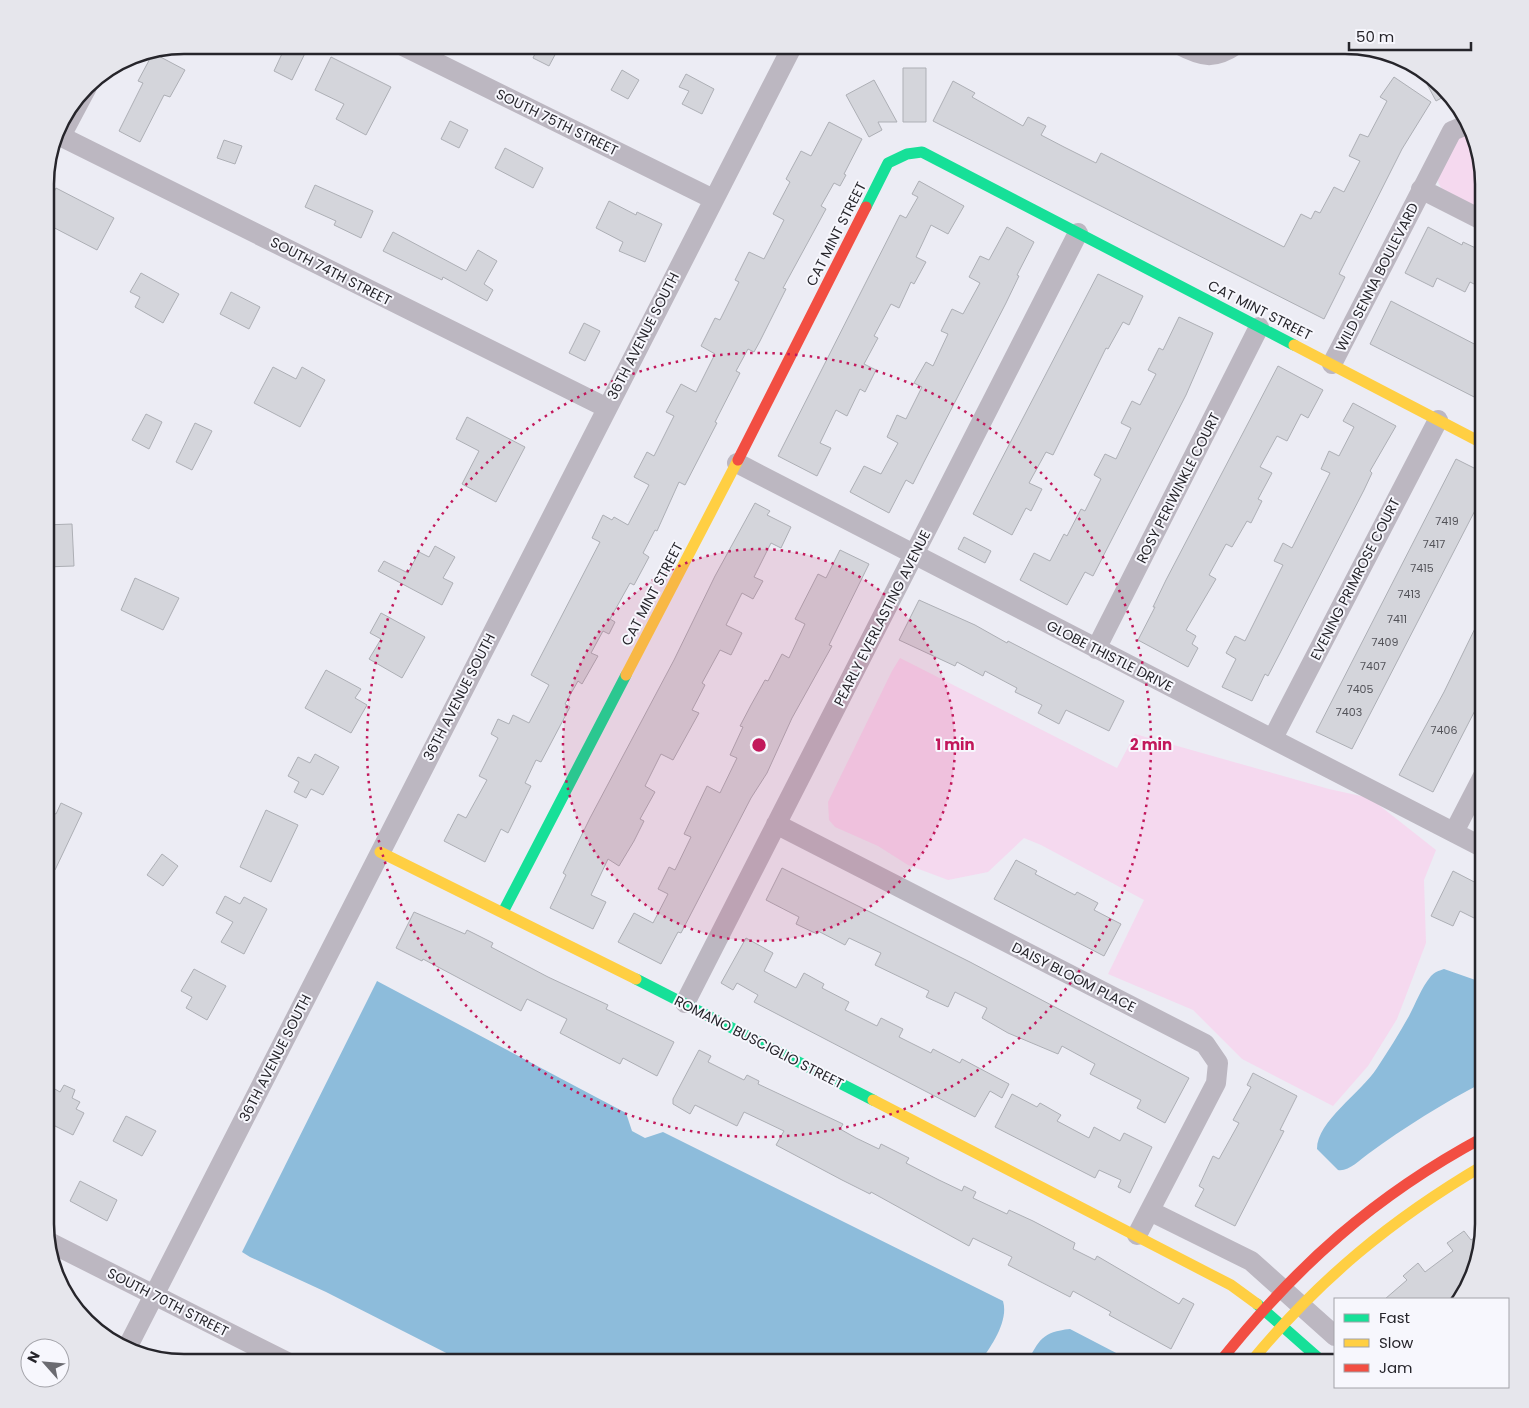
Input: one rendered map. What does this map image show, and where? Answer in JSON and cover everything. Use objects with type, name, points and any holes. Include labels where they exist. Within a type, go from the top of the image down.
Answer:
[{"type":"street","name":"SOUTH 75TH STREET","points":[[419,54],[714,199]]},
{"type":"street","name":"36TH AVENUE SOUTH","points":[[130,1342],[606,408],[789,54]]},
{"type":"street","points":[[1196,54],[1222,54]]},
{"type":"street","name":"WILD SENNA BOULEVARD","points":[[1332,364],[1452,131],[1462,127]]},
{"type":"street","name":"SOUTH 74TH STREET","points":[[63,137],[606,408]]},
{"type":"street","name":"CAT MINT STREET","points":[[503,912],[737,463],[888,163],[908,154],[922,152],[1475,439]]},
{"type":"street","name":"WILD SENNA BOULEVARD","points":[[1421,190],[1475,217]]},
{"type":"street","name":"PEARLY EVERLASTING AVENUE","points":[[685,1003],[1078,233]]},
{"type":"street","name":"ROSY PERIWINKLE COURT","points":[[1096,649],[1259,327]]},
{"type":"street","name":"EVENING PRIMROSE COURT","points":[[1274,738],[1438,420]]},
{"type":"street","name":"GLOBE THISTLE DRIVE","points":[[737,463],[914,556],[1274,738],[1475,843]]},
{"type":"street","points":[[1454,832],[1475,791]]},
{"type":"street","name":"DAISY BLOOM PLACE","points":[[776,824],[1205,1044],[1218,1063],[1216,1083],[1150,1211]]},
{"type":"street","name":"ROMANO BUSCIGLIO STREET","points":[[380,852],[685,1003],[1231,1285],[1263,1308],[1314,1354]]},
{"type":"street","points":[[1226,1354],[1263,1308],[1338,1235],[1395,1190],[1475,1141]]},
{"type":"street","points":[[1257,1354],[1300,1304],[1332,1273],[1385,1228],[1426,1199],[1475,1170]]},
{"type":"street","points":[[1137,1235],[1150,1211],[1251,1261],[1283,1287],[1334,1335]]},
{"type":"street","name":"SOUTH 70TH STREET","points":[[55,1245],[271,1354]]},
{"type":"shaded area","points":[[1465,134],[1471,150],[1475,175],[1475,209],[1447,194],[1438,182],[1441,166],[1457,137]]},
{"type":"shaded area","points":[[900,658],[1117,768],[1135,734],[1329,789],[1370,798],[1436,850],[1424,880],[1426,943],[1397,1019],[1368,1066],[1333,1106],[1242,1059],[1193,1010],[1108,974],[1144,900],[1041,845],[1024,838],[988,872],[948,880],[908,865],[878,846],[835,827],[829,820],[828,802]]},
{"type":"water","points":[[1444,969],[1475,980],[1475,1087],[1425,1116],[1350,1167],[1338,1170],[1317,1149],[1324,1128],[1370,1078],[1405,1023],[1427,981],[1438,971]]},
{"type":"water","points":[[377,981],[626,1113],[632,1131],[645,1138],[663,1132],[1003,1301],[1004,1309],[998,1334],[985,1354],[448,1354],[242,1252]]},
{"type":"water","points":[[1070,1329],[1118,1354],[1032,1354],[1042,1338],[1061,1330]]},
{"type":"building","points":[[282,54],[305,54],[292,80],[274,71]]},
{"type":"building","points":[[535,54],[555,54],[549,66],[533,58]]},
{"type":"building","points":[[158,56],[185,70],[170,97],[164,95],[140,142],[119,131],[143,83],[138,81],[150,58]]},
{"type":"building","points":[[331,57],[391,87],[366,135],[336,119],[344,104],[315,90]]},
{"type":"building","points":[[903,68],[926,68],[926,122],[903,122]]},
{"type":"building","points":[[622,70],[639,80],[628,99],[611,90]]},
{"type":"building","points":[[686,74],[714,89],[702,114],[682,104],[689,91],[679,87]]},
{"type":"building","points":[[1394,77],[1431,102],[1402,149],[1339,274],[1345,277],[1324,319],[933,121],[953,81],[975,93],[972,97],[1023,126],[1028,117],[1046,126],[1041,135],[1064,147],[1096,163],[1101,153],[1284,247],[1301,214],[1311,219],[1315,211],[1320,213],[1334,187],[1344,192],[1360,161],[1349,156],[1360,134],[1368,137],[1387,101],[1380,97]]},
{"type":"building","points":[[874,80],[897,122],[878,122],[882,130],[869,137],[846,95]]},
{"type":"building","points":[[1426,83],[1442,98],[1436,101]]},
{"type":"building","points":[[450,121],[468,130],[459,148],[441,139]]},
{"type":"building","points":[[829,122],[862,139],[844,174],[846,175],[840,186],[834,183],[821,206],[826,209],[783,288],[786,289],[760,341],[754,352],[748,349],[736,371],[740,373],[715,422],[717,423],[685,485],[679,482],[657,531],[655,530],[643,553],[649,557],[634,585],[630,583],[610,619],[615,622],[609,634],[603,631],[591,653],[598,656],[582,684],[578,681],[565,704],[570,707],[541,762],[536,760],[525,783],[531,786],[508,833],[501,829],[485,862],[444,841],[458,814],[466,818],[487,780],[479,776],[498,738],[491,734],[498,719],[509,724],[513,715],[529,723],[549,685],[531,675],[600,542],[592,538],[603,515],[612,520],[614,517],[628,525],[649,485],[634,477],[647,452],[654,456],[674,416],[666,412],[681,384],[696,392],[715,354],[701,346],[715,318],[720,320],[739,282],[735,280],[749,252],[764,259],[784,220],[773,214],[790,182],[786,179],[801,151],[811,156]]},
{"type":"building","points":[[224,140],[242,146],[235,164],[217,158]]},
{"type":"building","points":[[505,148],[543,168],[533,188],[495,168]]},
{"type":"building","points":[[919,181],[964,206],[948,234],[931,225],[916,257],[926,262],[914,284],[911,282],[899,308],[891,304],[874,336],[878,338],[864,364],[876,370],[865,392],[860,389],[847,416],[836,410],[820,443],[831,448],[817,476],[778,456],[900,215],[906,218],[918,197],[912,194]]},
{"type":"building","points":[[315,185],[373,211],[361,238],[334,225],[336,221],[305,207]]},
{"type":"building","points":[[56,188],[114,218],[97,250],[54,228],[54,192]]},
{"type":"building","points":[[609,201],[636,215],[637,212],[662,224],[645,262],[619,251],[623,242],[596,228]]},
{"type":"building","points":[[1007,227],[1034,242],[1017,275],[1019,276],[1006,303],[913,484],[906,480],[889,513],[850,492],[864,466],[881,474],[898,443],[887,437],[897,415],[906,419],[922,387],[914,383],[926,362],[933,366],[948,334],[941,331],[952,309],[963,314],[980,283],[969,277],[980,256],[989,260]]},
{"type":"building","points":[[1428,227],[1462,245],[1463,242],[1475,248],[1475,284],[1470,282],[1465,292],[1437,278],[1433,287],[1405,273]]},
{"type":"building","points":[[393,232],[466,271],[478,250],[497,261],[484,284],[493,290],[487,301],[443,277],[442,280],[383,251]]},
{"type":"building","points":[[141,273],[179,294],[163,323],[135,307],[140,297],[130,292]]},
{"type":"building","points":[[1098,274],[1143,296],[1129,325],[1123,322],[1108,349],[1106,348],[1053,455],[1046,452],[1029,483],[1042,489],[1031,511],[1026,508],[1012,535],[973,514]]},
{"type":"building","points":[[231,292],[260,307],[249,329],[220,314]]},
{"type":"building","points":[[1391,301],[1475,344],[1475,397],[1370,344]]},
{"type":"building","points":[[1179,317],[1213,333],[1186,395],[1093,576],[1085,572],[1067,605],[1020,580],[1034,553],[1050,561],[1064,534],[1067,536],[1081,509],[1085,511],[1101,479],[1094,475],[1105,454],[1116,459],[1131,428],[1121,423],[1132,401],[1140,405],[1156,374],[1148,370],[1159,348],[1163,350]]},
{"type":"building","points":[[584,323],[600,331],[585,361],[569,353]]},
{"type":"building","points":[[1278,366],[1323,390],[1308,418],[1301,414],[1287,441],[1277,436],[1260,467],[1272,473],[1258,499],[1262,501],[1251,523],[1247,521],[1232,547],[1226,544],[1209,575],[1216,579],[1186,630],[1196,636],[1192,644],[1198,648],[1188,667],[1138,640],[1166,580]]},
{"type":"building","points":[[273,367],[296,379],[302,367],[325,380],[300,427],[254,403]]},
{"type":"building","points":[[1353,403],[1396,426],[1370,471],[1372,473],[1364,490],[1268,676],[1265,674],[1252,701],[1222,687],[1236,659],[1226,653],[1235,636],[1245,641],[1283,565],[1274,561],[1283,543],[1292,548],[1330,473],[1321,469],[1329,451],[1339,456],[1354,427],[1343,421]]},
{"type":"building","points":[[146,414],[162,422],[149,449],[132,440]]},
{"type":"building","points":[[467,417],[525,447],[496,502],[462,484],[479,451],[456,439]]},
{"type":"building","points":[[195,423],[212,431],[192,470],[176,462]]},
{"type":"building","points":[[1456,459],[1475,468],[1475,510],[1352,749],[1316,732]]},
{"type":"building","points":[[755,503],[770,511],[767,515],[791,527],[781,548],[771,543],[754,577],[763,581],[753,599],[742,593],[726,625],[742,633],[731,655],[720,650],[702,683],[705,685],[692,710],[699,713],[673,760],[661,754],[645,786],[655,792],[640,819],[644,821],[634,841],[619,866],[608,859],[591,895],[606,902],[593,929],[550,908],[566,875],[563,873],[674,660],[715,576]]},
{"type":"building","points":[[72,524],[74,566],[54,567],[54,525]]},
{"type":"building","points":[[964,537],[991,551],[985,563],[958,549]]},
{"type":"building","points":[[435,546],[455,557],[443,578],[453,583],[442,605],[378,571],[384,561],[408,573],[419,552],[429,557]]},
{"type":"building","points":[[840,550],[869,564],[829,645],[832,646],[792,718],[767,773],[751,798],[681,933],[678,932],[661,964],[618,942],[634,913],[653,923],[668,894],[658,889],[669,867],[675,870],[691,837],[684,834],[707,786],[720,793],[737,758],[730,755],[743,727],[740,726],[765,680],[768,681],[782,654],[789,658],[805,624],[795,619],[818,574],[826,578]]},
{"type":"building","points":[[135,578],[179,598],[163,630],[121,610]]},
{"type":"building","points":[[919,600],[975,625],[1007,643],[1008,641],[1124,701],[1109,731],[1066,710],[1059,724],[1038,713],[1042,705],[1015,692],[1017,688],[985,671],[983,676],[957,662],[955,666],[899,640]]},
{"type":"building","points":[[381,613],[425,637],[402,678],[369,659],[381,639],[370,633]]},
{"type":"building","points":[[1475,628],[1475,710],[1433,792],[1399,775],[1444,692]]},
{"type":"building","points":[[326,670],[361,689],[355,698],[367,705],[351,733],[305,708]]},
{"type":"building","points":[[315,754],[339,767],[323,795],[311,789],[306,798],[294,792],[299,782],[288,776],[298,757],[310,763]]},
{"type":"building","points":[[61,803],[82,813],[55,870],[54,813],[56,814]]},
{"type":"building","points":[[266,810],[298,825],[271,882],[240,867]]},
{"type":"building","points":[[162,854],[178,866],[163,886],[147,875]]},
{"type":"building","points":[[1016,860],[1037,871],[1035,874],[1075,895],[1077,892],[1098,903],[1094,910],[1121,924],[1104,956],[994,899]]},
{"type":"building","points":[[782,868],[970,962],[1189,1078],[1165,1123],[1137,1108],[1141,1100],[1090,1074],[1095,1064],[1062,1046],[1058,1054],[1008,1033],[982,1018],[987,1008],[955,992],[948,1007],[926,997],[929,991],[875,965],[881,953],[849,938],[845,945],[818,931],[817,934],[796,924],[799,917],[766,900]]},
{"type":"building","points":[[1453,871],[1475,882],[1475,918],[1460,911],[1453,926],[1431,916]]},
{"type":"building","points":[[225,896],[240,904],[244,897],[267,909],[244,954],[221,942],[233,922],[216,913]]},
{"type":"building","points":[[414,912],[465,934],[467,930],[493,943],[491,947],[548,977],[608,1005],[606,1009],[674,1042],[657,1076],[623,1058],[620,1064],[560,1033],[567,1019],[527,999],[521,1011],[423,959],[422,961],[396,948]]},
{"type":"building","points":[[746,938],[773,953],[764,971],[796,988],[804,973],[824,984],[822,988],[849,1002],[845,1010],[877,1026],[881,1018],[903,1029],[899,1037],[931,1053],[933,1049],[960,1063],[962,1059],[1009,1084],[1002,1098],[990,1091],[975,1117],[754,1002],[758,995],[737,983],[733,990],[721,983]]},
{"type":"building","points":[[194,969],[226,986],[207,1020],[186,1008],[192,997],[181,991]]},
{"type":"building","points":[[699,1050],[711,1056],[708,1062],[744,1080],[747,1075],[759,1081],[758,1084],[843,1124],[840,1129],[856,1138],[879,1149],[881,1144],[909,1158],[906,1163],[939,1180],[962,1191],[964,1186],[976,1192],[973,1198],[1007,1214],[1009,1210],[1033,1221],[1075,1243],[1073,1249],[1095,1260],[1097,1256],[1179,1304],[1183,1298],[1194,1304],[1171,1349],[1109,1315],[1111,1312],[1073,1291],[1070,1297],[1008,1265],[1012,1257],[973,1238],[969,1246],[871,1192],[870,1194],[776,1145],[784,1131],[744,1112],[737,1126],[695,1105],[690,1114],[673,1104],[673,1099]]},
{"type":"building","points":[[1253,1073],[1297,1096],[1280,1130],[1284,1131],[1235,1226],[1195,1206],[1204,1189],[1199,1186],[1213,1156],[1219,1159],[1239,1123],[1233,1120],[1251,1087],[1247,1085]]},
{"type":"building","points":[[64,1085],[75,1090],[72,1098],[80,1102],[76,1109],[84,1113],[73,1135],[54,1126],[54,1089],[60,1092]]},
{"type":"building","points":[[1012,1094],[1037,1107],[1040,1103],[1061,1115],[1057,1121],[1089,1138],[1094,1127],[1120,1141],[1124,1133],[1152,1147],[1130,1193],[1118,1187],[1121,1180],[1099,1170],[1095,1178],[995,1127]]},
{"type":"building","points":[[126,1116],[156,1131],[142,1156],[113,1141]]},
{"type":"building","points":[[80,1181],[117,1200],[107,1221],[70,1201]]},
{"type":"building","points":[[1464,1231],[1471,1240],[1474,1238],[1471,1258],[1462,1282],[1452,1298],[1386,1298],[1407,1280],[1403,1276],[1418,1263],[1425,1272],[1453,1251],[1447,1243]]},
{"type":"traffic: fast","points":[[866,207],[888,163],[907,154],[922,152],[1294,345]]},
{"type":"traffic: fast","points":[[503,912],[626,675]]},
{"type":"traffic: fast","points":[[636,979],[873,1100]]},
{"type":"traffic: fast","points":[[1257,1304],[1314,1354]]},
{"type":"traffic: slow","points":[[1294,345],[1475,439]]},
{"type":"traffic: slow","points":[[626,675],[738,460]]},
{"type":"traffic: slow","points":[[380,852],[636,979]]},
{"type":"traffic: slow","points":[[873,1100],[1231,1285],[1257,1304]]},
{"type":"traffic: slow","points":[[1258,1354],[1302,1305],[1358,1253],[1418,1207],[1475,1171]]},
{"type":"traffic: jam","points":[[738,460],[866,207]]},
{"type":"traffic: jam","points":[[1226,1354],[1277,1295],[1339,1236],[1407,1184],[1475,1142]]}]
